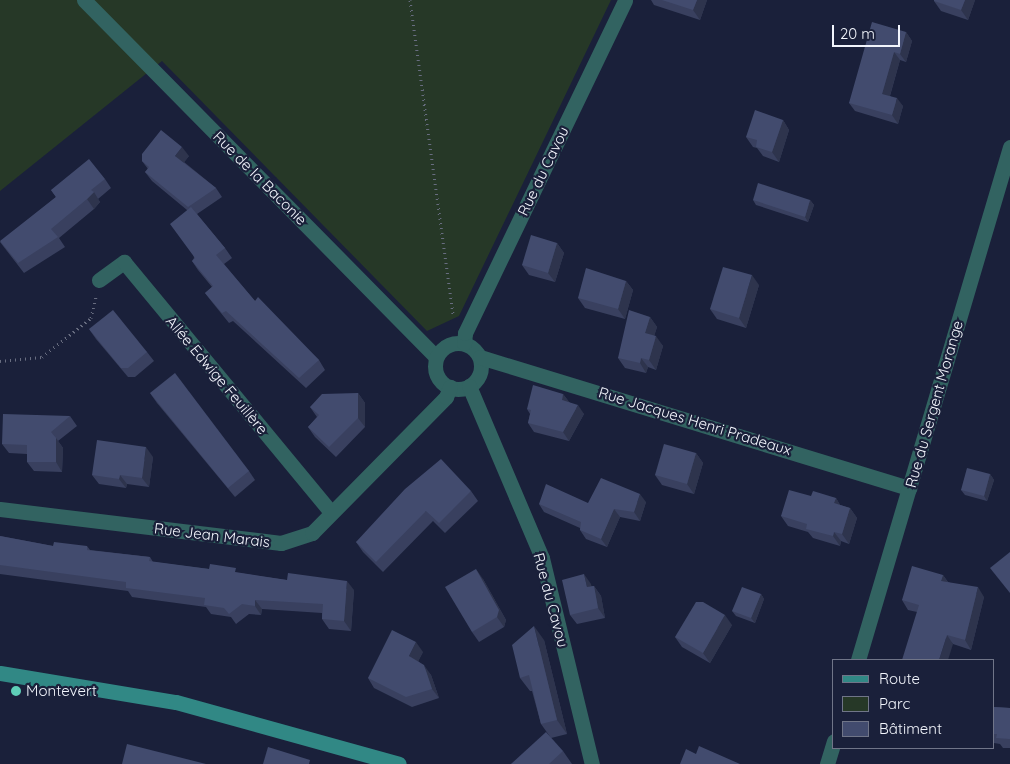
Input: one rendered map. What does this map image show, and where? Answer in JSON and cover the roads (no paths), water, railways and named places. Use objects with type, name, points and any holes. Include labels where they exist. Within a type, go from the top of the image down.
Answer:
[{"type":"main road","points":[[0,673],[176,702],[399,764]]},
{"type":"street","name":"Rue de la Baconie","points":[[84,0],[436,357]]},
{"type":"street","name":"Rue du Cavou","points":[[461,343],[625,0]]},
{"type":"street","name":"Rue du Sergent Morange","points":[[858,659],[1010,147]]},
{"type":"street","name":"Allée Edwige Feuillère","points":[[99,280],[124,262],[331,512]]},
{"type":"street","points":[[461,343],[480,357],[481,370],[469,386],[450,387],[435,372],[436,357],[445,347],[461,343]]},
{"type":"street","name":"Rue Jacques Henri Pradeaux","points":[[480,357],[910,488]]},
{"type":"street","name":"Rue du Cavou","points":[[469,386],[542,558],[592,764]]},
{"type":"street","name":"Rue Jean Marais","points":[[0,509],[281,543],[312,533],[446,397],[450,387]]},
{"type":"street","points":[[827,764],[832,748]]},
{"type":"place","name":"Montevert","points":[[16,691]]}]
